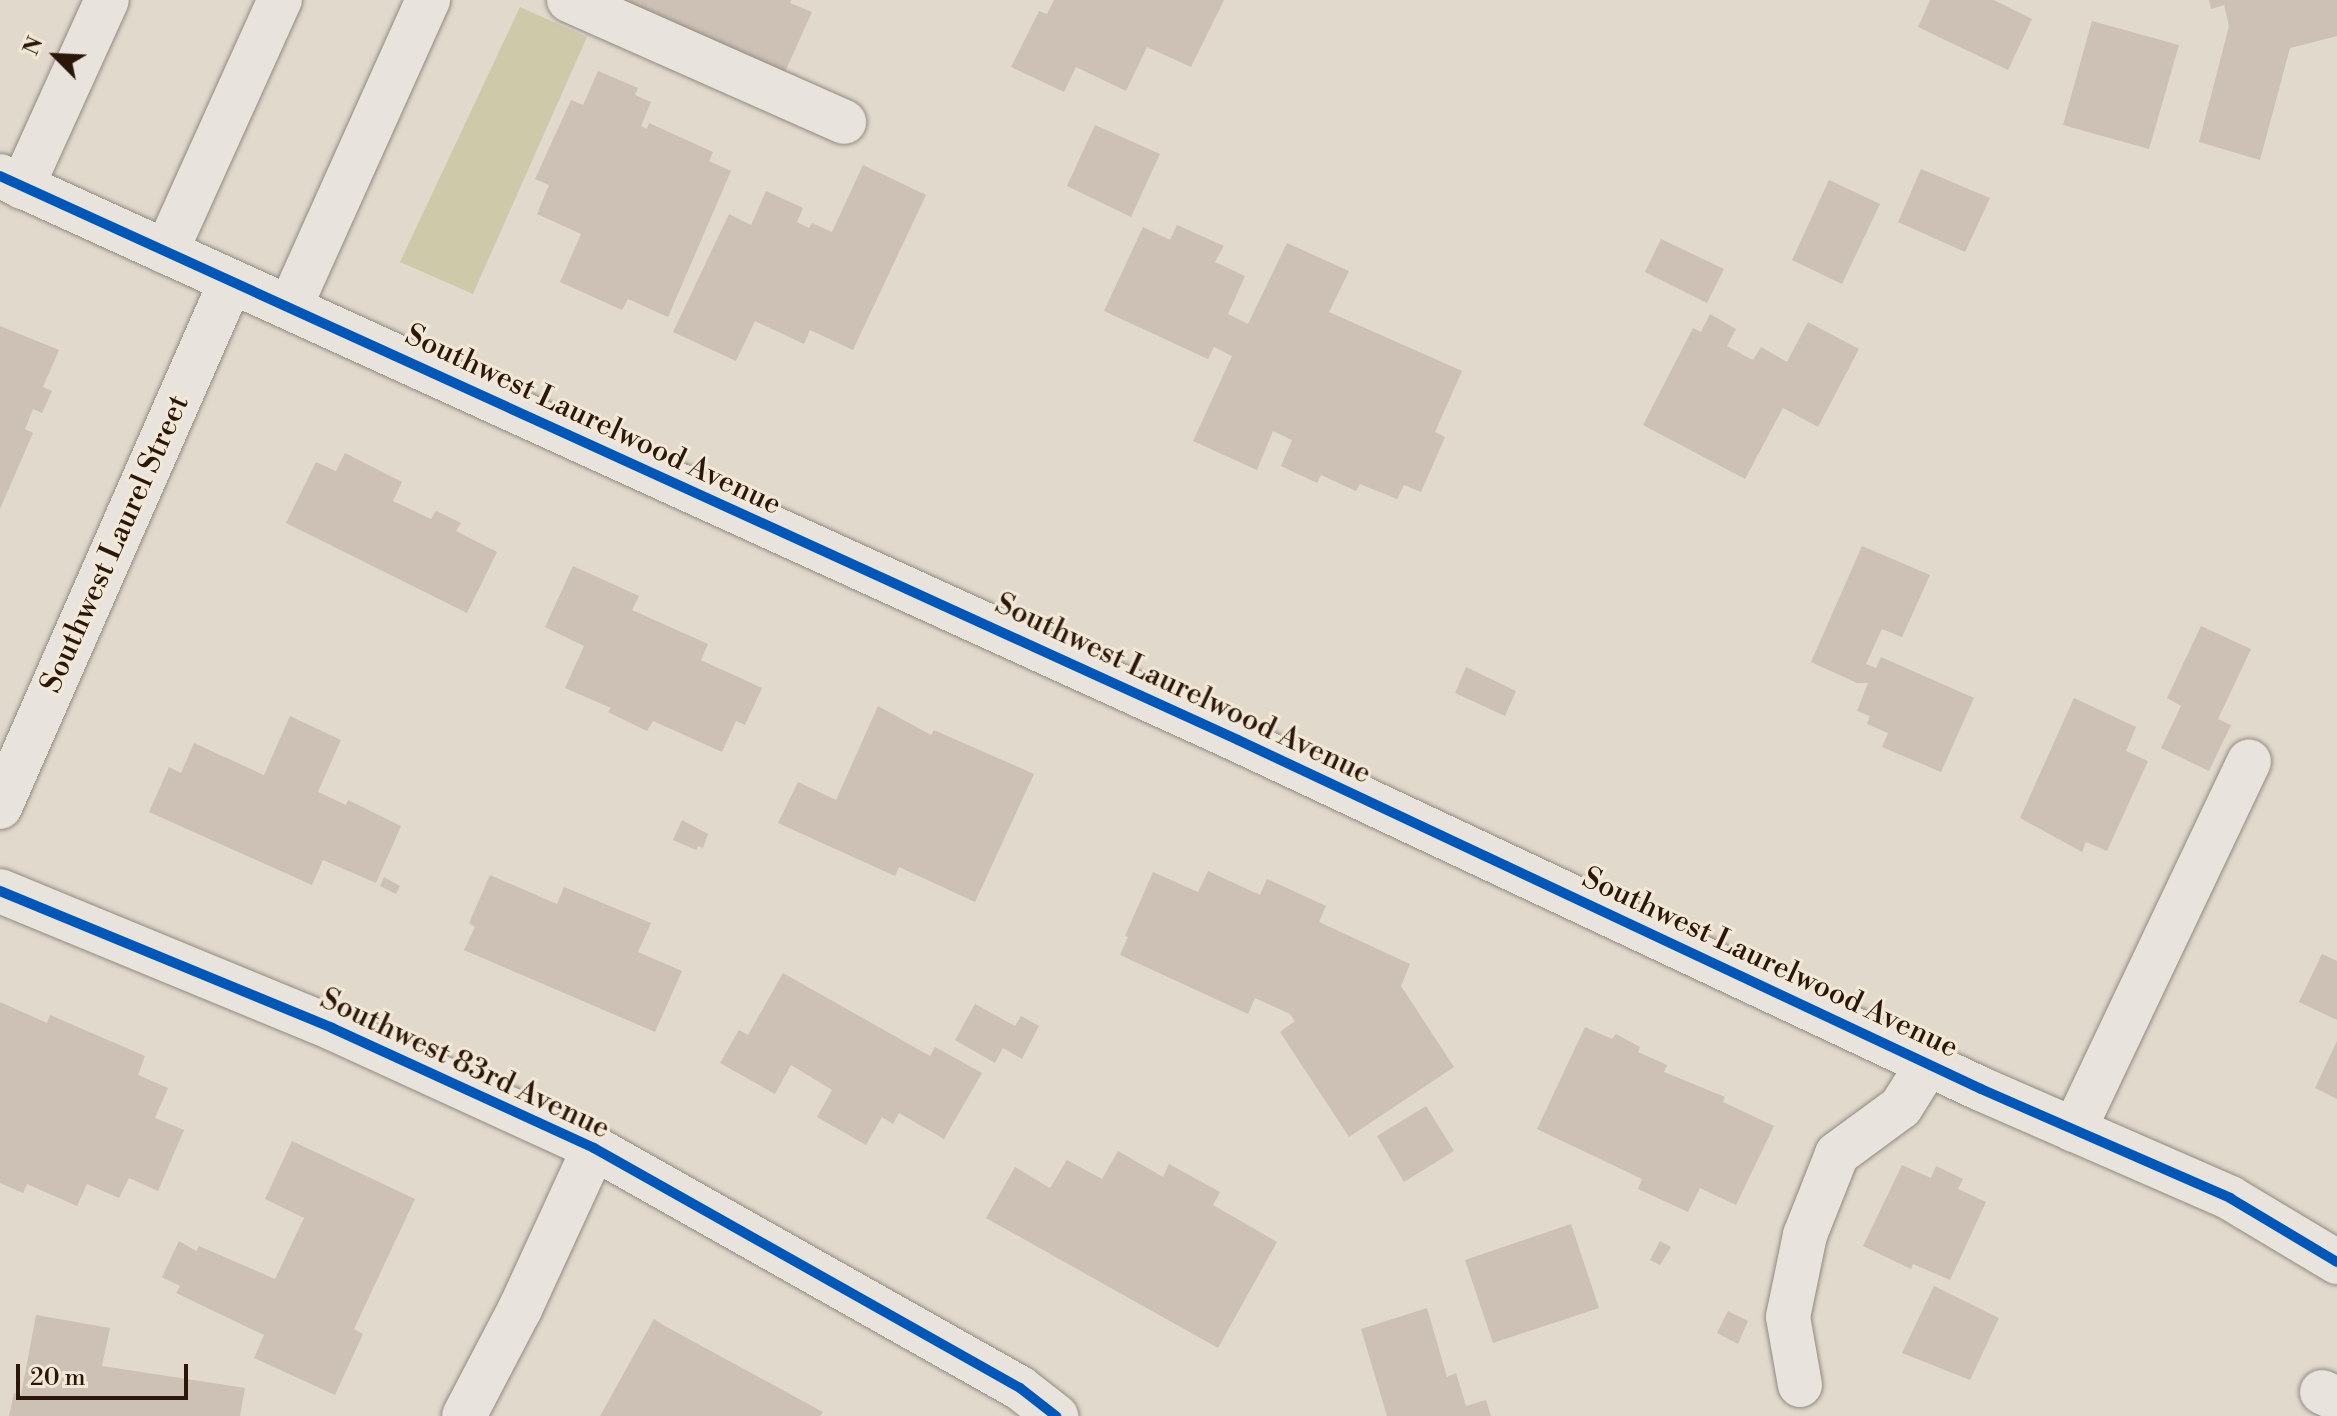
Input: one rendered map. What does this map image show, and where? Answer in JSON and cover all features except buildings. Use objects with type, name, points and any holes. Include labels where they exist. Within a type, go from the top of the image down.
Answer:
[{"type":"street","points":[[11,181],[107,0]]},
{"type":"street","points":[[166,252],[280,0]]},
{"type":"street","points":[[290,307],[428,0]]},
{"type":"street","points":[[569,0],[844,122]]},
{"type":"street","name":"Southwest Laurelwood Avenue","points":[[11,181],[1266,754],[1928,1064],[2230,1198],[2337,1262]]},
{"type":"street","name":"Southwest Laurel Street","points":[[0,807],[231,281]]},
{"type":"street","points":[[2074,1130],[2249,761]]},
{"type":"street","name":"Southwest 83rd Avenue","points":[[0,891],[332,1028],[594,1148],[1020,1388],[1056,1416]]},
{"type":"street","points":[[1800,1385],[1788,1317],[1805,1235],[1837,1154],[1901,1107],[1928,1064]]},
{"type":"street","points":[[464,1416],[520,1309],[594,1148]]},
{"type":"shaded area","points":[[520,7],[587,37],[473,294],[400,262]]},
{"type":"cycle path","points":[[0,176],[1238,740],[1981,1089],[2230,1198],[2337,1262]]},
{"type":"cycle path","points":[[0,891],[332,1028],[594,1148],[1020,1388],[1056,1416]]}]
